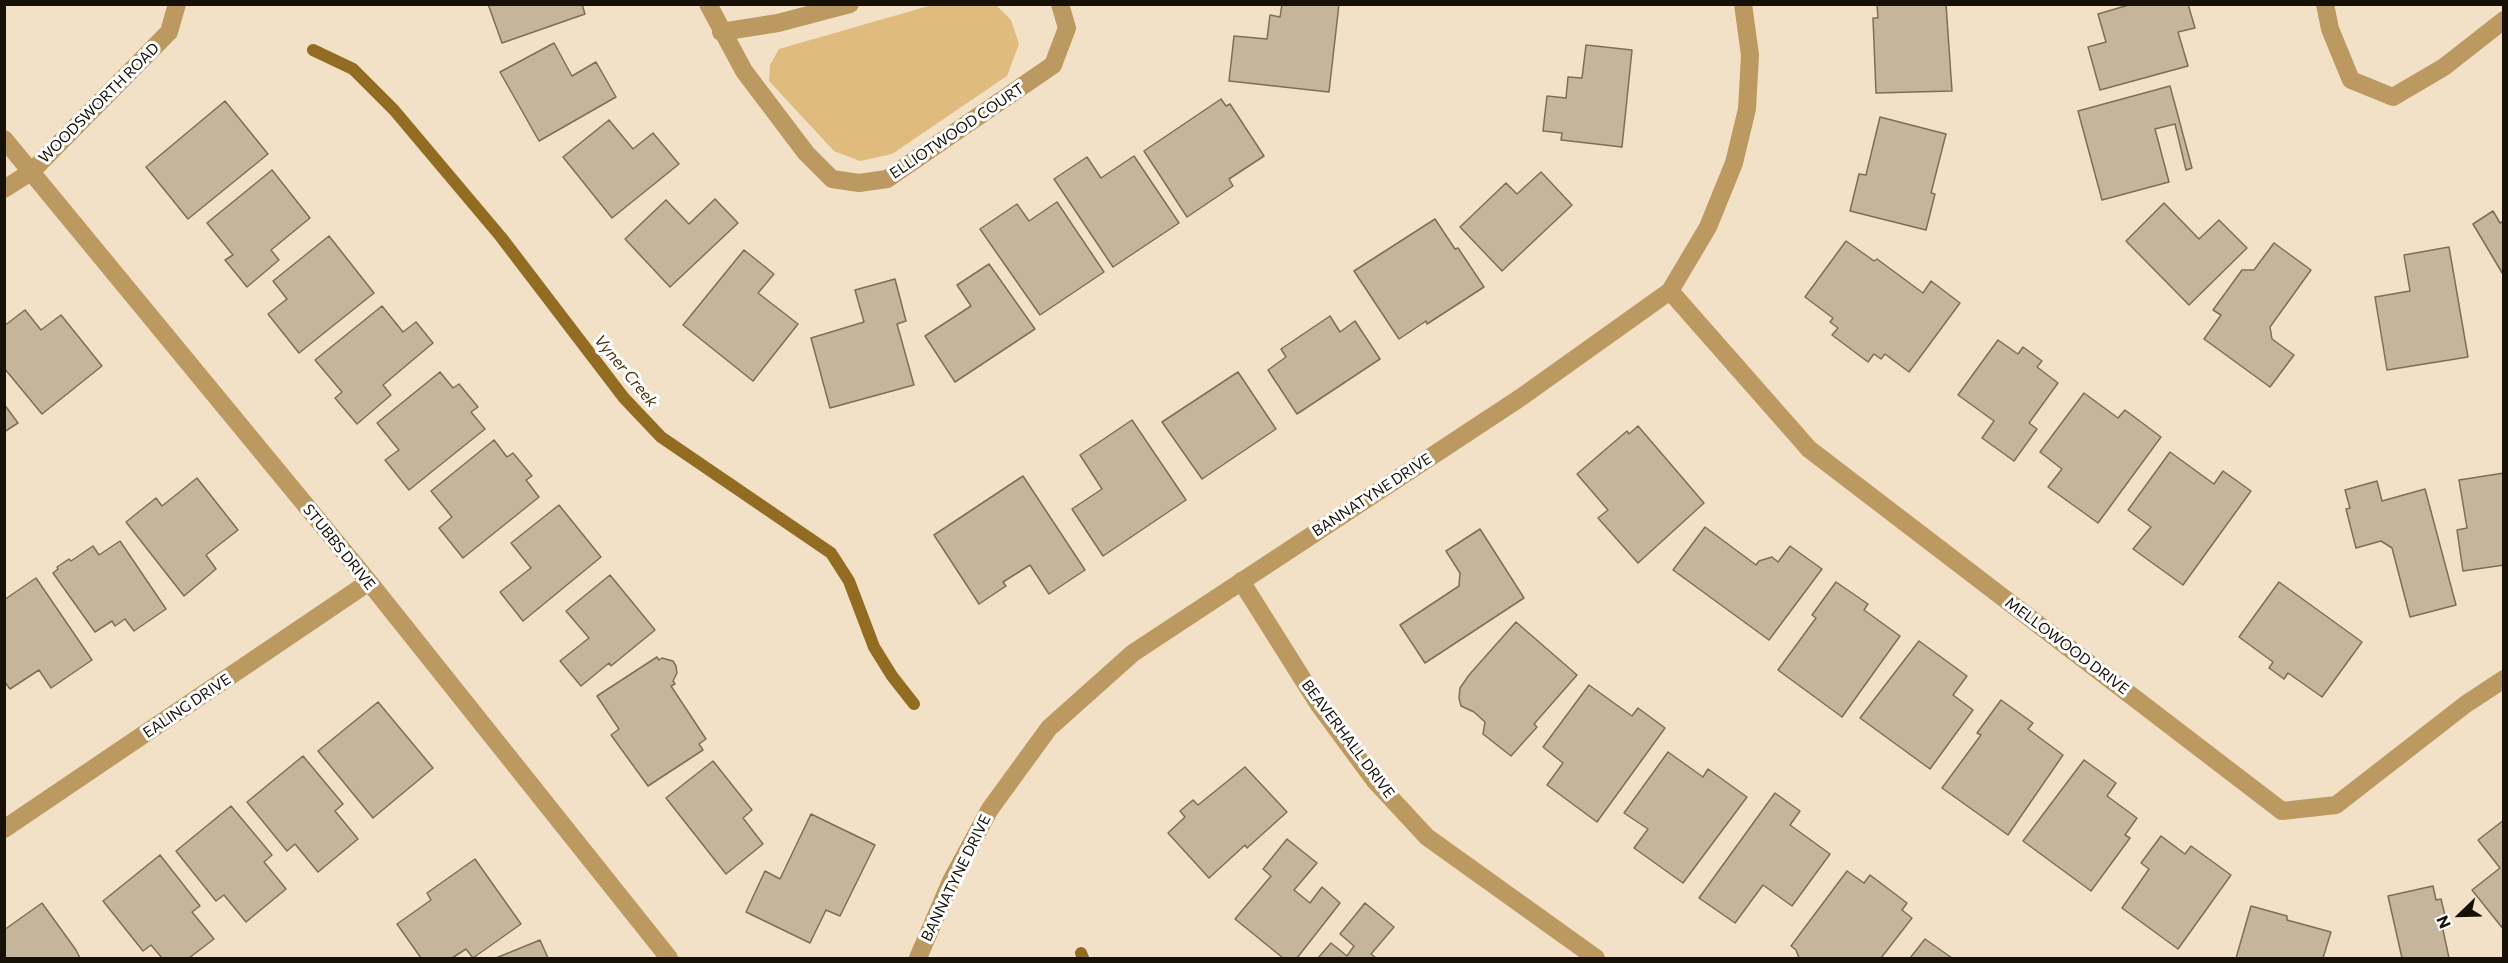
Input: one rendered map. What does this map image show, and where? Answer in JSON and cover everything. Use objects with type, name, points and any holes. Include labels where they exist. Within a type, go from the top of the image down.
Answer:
[{"type":"street","name":"WOODSWORTH ROAD","points":[[4,189],[31,172],[169,32],[177,4]]},
{"type":"street","name":"ELLIOTWOOD COURT","points":[[708,4],[721,32],[744,71],[806,153],[832,179],[859,183],[887,179],[1053,65],[1067,28],[1060,4]]},
{"type":"street","points":[[721,32],[778,23],[850,4]]},
{"type":"street","name":"BANNATYNE DRIVE","points":[[918,958],[951,881],[990,808],[1049,728],[1133,653],[1520,398],[1670,291],[1708,227],[1734,163],[1747,109],[1750,55],[1743,4]]},
{"type":"street","points":[[2325,4],[2330,29],[2351,80],[2392,97],[2444,67],[2504,20]]},
{"type":"street","name":"STUBBS DRIVE","points":[[4,139],[369,582],[669,958]]},
{"type":"street","name":"MELLOWOOD DRIVE","points":[[1670,291],[1809,448],[2282,811],[2336,805],[2466,704],[2504,679]]},
{"type":"street","name":"BEAVERHALL DRIVE","points":[[1241,581],[1319,705],[1375,781],[1419,829],[1596,958]]},
{"type":"street","name":"EALING DRIVE","points":[[4,829],[369,582]]},
{"type":"shaded area","points":[[932,5],[996,5],[1011,20],[1019,44],[1007,76],[892,154],[860,161],[834,151],[769,81],[770,65],[779,49]]},
{"type":"building","points":[[488,4],[582,4],[585,14],[502,43]]},
{"type":"building","points":[[1282,4],[1339,4],[1329,92],[1229,81],[1234,36],[1267,39],[1270,15],[1280,17]]},
{"type":"building","points":[[1877,4],[1946,4],[1952,91],[1876,93],[1873,18],[1878,18]]},
{"type":"building","points":[[2132,4],[2188,4],[2195,28],[2178,32],[2188,66],[2100,90],[2088,47],[2106,42],[2098,14]]},
{"type":"building","points":[[554,43],[572,76],[596,62],[616,97],[539,141],[500,72]]},
{"type":"building","points":[[1586,45],[1632,50],[1622,147],[1561,140],[1562,133],[1543,131],[1547,96],[1566,98],[1568,77],[1582,78]]},
{"type":"building","points":[[2170,86],[2192,168],[2186,170],[2175,124],[2155,129],[2169,182],[2102,200],[2078,111]]},
{"type":"building","points":[[1221,99],[1226,106],[1230,104],[1264,156],[1229,179],[1233,186],[1187,217],[1144,151]]},
{"type":"building","points":[[225,101],[268,154],[188,219],[146,167]]},
{"type":"building","points":[[1880,117],[1946,134],[1931,193],[1935,194],[1926,230],[1850,211],[1859,174],[1866,175]]},
{"type":"building","points":[[609,120],[633,149],[653,133],[679,164],[612,218],[563,157]]},
{"type":"building","points":[[1134,156],[1179,223],[1113,267],[1054,179],[1087,157],[1101,178]]},
{"type":"building","points":[[272,170],[310,218],[271,250],[279,260],[247,287],[225,260],[233,255],[207,223]]},
{"type":"building","points":[[1541,172],[1572,205],[1502,271],[1460,227],[1506,183],[1517,194]]},
{"type":"building","points":[[715,199],[738,223],[670,287],[625,239],[666,200],[689,224]]},
{"type":"building","points":[[1057,202],[1104,272],[1040,315],[980,229],[1017,204],[1029,221]]},
{"type":"building","points":[[2164,203],[2199,239],[2219,220],[2247,248],[2189,305],[2126,241]]},
{"type":"building","points":[[2493,211],[2500,223],[2504,221],[2504,276],[2473,224]]},
{"type":"building","points":[[1435,219],[1484,287],[1427,324],[1426,321],[1399,339],[1354,271]]},
{"type":"building","points":[[329,236],[374,293],[299,353],[268,314],[287,299],[273,281]]},
{"type":"building","points":[[1846,241],[1874,261],[1877,259],[1923,293],[1931,281],[1960,303],[1909,372],[1885,354],[1881,359],[1874,354],[1868,362],[1832,335],[1838,328],[1830,322],[1833,318],[1805,297]]},
{"type":"building","points":[[2274,243],[2311,270],[2270,327],[2272,339],[2294,355],[2270,387],[2204,339],[2221,315],[2213,310],[2242,270],[2254,270]]},
{"type":"building","points":[[2449,247],[2468,357],[2387,370],[2375,297],[2410,291],[2404,255]]},
{"type":"building","points":[[744,250],[774,274],[758,293],[798,324],[753,381],[683,325]]},
{"type":"building","points":[[989,264],[1035,329],[955,382],[925,336],[971,306],[957,285]]},
{"type":"building","points":[[895,279],[906,321],[897,324],[914,385],[830,408],[811,338],[864,322],[855,290]]},
{"type":"building","points":[[382,306],[403,332],[416,322],[433,343],[383,385],[391,395],[357,424],[335,398],[342,392],[315,360]]},
{"type":"building","points":[[25,310],[41,330],[61,315],[102,366],[42,414],[4,368],[4,326]]},
{"type":"building","points":[[1330,316],[1340,332],[1355,321],[1380,359],[1297,414],[1268,370],[1286,357],[1281,349]]},
{"type":"building","points":[[1998,340],[2018,354],[2023,347],[2042,361],[2037,367],[2058,383],[2029,423],[2037,429],[2014,461],[1982,438],[1994,421],[1958,395]]},
{"type":"building","points":[[440,372],[453,388],[459,384],[478,407],[471,412],[485,429],[409,490],[385,460],[399,450],[377,423]]},
{"type":"building","points":[[1238,372],[1276,429],[1202,479],[1162,422]]},
{"type":"building","points":[[2084,393],[2118,418],[2125,410],[2161,437],[2098,523],[2048,487],[2062,469],[2040,452]]},
{"type":"building","points":[[4,404],[18,423],[4,432]]},
{"type":"building","points":[[1132,420],[1186,500],[1103,556],[1072,509],[1102,489],[1080,455]]},
{"type":"building","points":[[1638,426],[1704,503],[1638,563],[1598,518],[1608,510],[1577,474],[1627,431],[1629,434]]},
{"type":"building","points":[[494,440],[507,457],[513,453],[532,476],[526,480],[539,497],[463,558],[439,528],[452,517],[431,491]]},
{"type":"building","points":[[2170,452],[2214,484],[2223,471],[2251,491],[2183,585],[2133,549],[2151,527],[2128,510]]},
{"type":"building","points":[[2504,473],[2504,565],[2463,571],[2457,530],[2467,528],[2459,480]]},
{"type":"building","points":[[1023,476],[1085,570],[1049,594],[1030,565],[1003,582],[1006,586],[979,604],[934,535]]},
{"type":"building","points":[[197,478],[238,530],[206,555],[216,569],[184,596],[126,522],[156,498],[162,506]]},
{"type":"building","points":[[2377,481],[2382,501],[2425,489],[2456,605],[2410,617],[2392,548],[2381,541],[2356,548],[2346,509],[2350,508],[2345,490]]},
{"type":"building","points":[[559,505],[601,557],[523,621],[500,592],[531,568],[511,543]]},
{"type":"building","points":[[1705,527],[1756,565],[1759,561],[1772,557],[1778,562],[1790,546],[1822,569],[1769,640],[1673,570]]},
{"type":"building","points":[[1480,529],[1524,598],[1425,663],[1400,625],[1459,586],[1460,573],[1446,551]]},
{"type":"building","points":[[120,541],[166,609],[134,631],[125,619],[115,626],[112,621],[95,632],[53,573],[58,569],[57,567],[69,559],[71,561],[93,546],[99,555]]},
{"type":"building","points":[[610,575],[655,630],[611,666],[609,663],[581,686],[560,661],[589,638],[566,611]]},
{"type":"building","points":[[36,578],[92,660],[51,688],[39,670],[10,689],[4,681],[4,600]]},
{"type":"building","points":[[1836,582],[1868,604],[1864,610],[1900,636],[1842,717],[1778,670],[1816,618],[1812,615]]},
{"type":"building","points":[[2279,582],[2362,642],[2322,697],[2288,673],[2284,679],[2269,668],[2273,662],[2239,637]]},
{"type":"building","points":[[1516,622],[1577,675],[1534,724],[1537,727],[1511,756],[1483,734],[1485,722],[1474,712],[1461,706],[1459,698],[1460,688],[1469,675]]},
{"type":"building","points":[[1919,641],[1967,676],[1953,695],[1973,710],[1930,769],[1860,718]]},
{"type":"building","points":[[657,657],[659,660],[662,658],[673,661],[676,666],[677,673],[673,681],[675,684],[671,686],[706,739],[699,744],[703,750],[648,786],[611,735],[619,729],[597,696]]},
{"type":"building","points":[[1589,685],[1632,716],[1638,708],[1665,728],[1597,822],[1547,785],[1563,763],[1543,747]]},
{"type":"building","points":[[2001,700],[2033,723],[2028,729],[2063,755],[2008,835],[1942,788],[1981,735],[1977,733]]},
{"type":"building","points":[[378,702],[433,768],[373,818],[318,751]]},
{"type":"building","points":[[1668,752],[1703,777],[1708,769],[1747,797],[1683,883],[1634,848],[1648,829],[1624,813]]},
{"type":"building","points":[[303,756],[343,804],[335,811],[358,839],[318,872],[295,844],[287,851],[247,802]]},
{"type":"building","points":[[2084,760],[2116,783],[2107,796],[2137,818],[2125,835],[2130,838],[2091,891],[2023,841]]},
{"type":"building","points":[[713,761],[752,810],[743,818],[763,844],[726,874],[666,798]]},
{"type":"building","points":[[1245,767],[1287,812],[1247,848],[1245,845],[1209,878],[1168,833],[1185,817],[1180,811],[1193,800],[1198,805]]},
{"type":"building","points":[[1775,793],[1800,811],[1790,825],[1830,854],[1792,906],[1763,885],[1735,923],[1699,898]]},
{"type":"building","points":[[231,806],[272,855],[264,862],[286,889],[246,922],[224,895],[216,901],[176,851]]},
{"type":"building","points":[[811,814],[875,845],[840,916],[826,910],[810,943],[746,912],[765,871],[780,879]]},
{"type":"building","points":[[2504,820],[2504,930],[2472,890],[2500,868],[2478,840]]},
{"type":"building","points":[[2161,836],[2185,854],[2191,846],[2231,875],[2178,949],[2122,908],[2149,869],[2141,863]]},
{"type":"building","points":[[1287,839],[1317,863],[1294,890],[1310,903],[1322,887],[1340,903],[1297,958],[1283,958],[1235,919],[1271,876],[1263,869]]},
{"type":"building","points":[[160,855],[200,906],[192,912],[214,939],[189,958],[162,958],[151,945],[143,951],[103,901]]},
{"type":"building","points":[[475,859],[521,924],[473,958],[466,949],[452,958],[421,958],[397,924],[431,900],[427,893]]},
{"type":"building","points":[[1847,871],[1864,883],[1870,875],[1907,903],[1902,910],[1912,918],[1881,958],[1799,958],[1796,950],[1791,946]]},
{"type":"building","points":[[2433,886],[2436,900],[2441,899],[2447,924],[2442,925],[2449,958],[2402,958],[2388,896]]},
{"type":"building","points":[[42,903],[80,958],[4,958],[4,930]]},
{"type":"building","points":[[1365,903],[1394,927],[1371,954],[1376,958],[1318,958],[1331,943],[1347,956],[1354,946],[1340,934]]},
{"type":"building","points":[[2251,906],[2287,916],[2287,920],[2331,932],[2323,958],[2236,958]]},
{"type":"building","points":[[1925,939],[1952,958],[1910,958]]},
{"type":"building","points":[[540,940],[548,958],[496,958]]},
{"type":"waterway","name":"Vyner Creek","points":[[313,50],[353,69],[394,110],[501,237],[624,398],[661,437],[831,553],[849,581],[874,647],[892,676],[914,704]]},
{"type":"waterway","name":"Vyner Creek","points":[[1081,953],[1083,958]]}]
